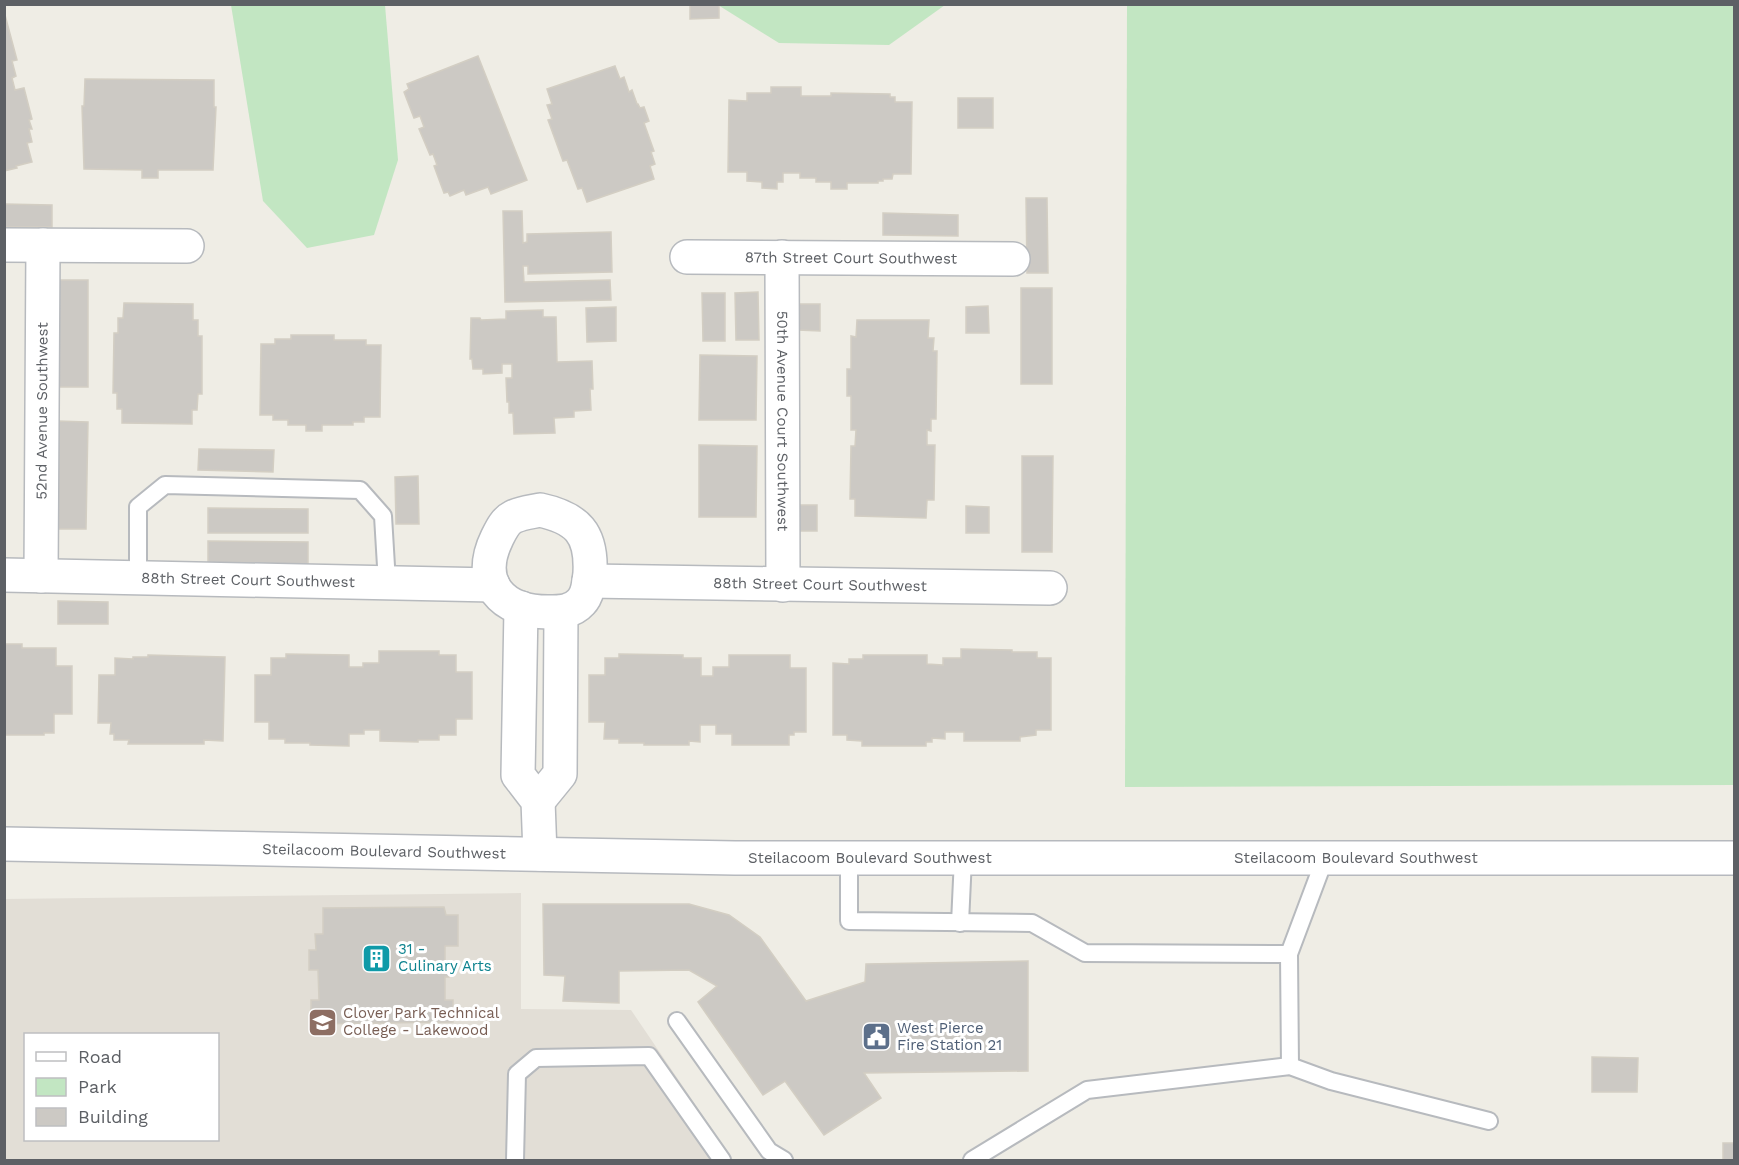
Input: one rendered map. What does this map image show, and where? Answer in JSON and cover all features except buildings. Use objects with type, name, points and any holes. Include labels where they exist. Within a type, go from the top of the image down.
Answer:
[{"type":"street","points":[[4,245],[187,246]]},
{"type":"street","name":"52nd Avenue Southwest","points":[[41,576],[43,245]]},
{"type":"street","name":"87th Street Court Southwest","points":[[687,257],[1014,259]]},
{"type":"street","name":"50th Avenue Court Southwest","points":[[782,257],[783,585]]},
{"type":"street","points":[[540,510],[566,518],[580,528],[587,541],[591,563],[590,581],[585,599],[576,608],[561,612],[531,611],[509,604],[501,598],[493,585],[489,567],[490,557],[503,527],[512,518],[540,510]]},
{"type":"street","name":"88th Street Court Southwest","points":[[4,575],[493,585]]},
{"type":"street","name":"88th Street Court Southwest","points":[[590,581],[1050,588]]},
{"type":"street","points":[[521,608],[518,775],[538,801],[540,854]]},
{"type":"street","points":[[538,801],[560,774],[561,612]]},
{"type":"street","name":"Steilacoom Boulevard Southwest","points":[[4,844],[723,858],[1734,858]]},
{"type":"lane","points":[[138,577],[138,507],[165,485],[360,490],[383,516],[387,582]]},
{"type":"lane","points":[[849,858],[849,921],[1032,923],[1085,953],[1289,954]]},
{"type":"lane","points":[[960,923],[963,858]]},
{"type":"lane","points":[[1290,1066],[1289,954],[1325,858]]},
{"type":"lane","points":[[677,1021],[769,1152],[784,1161]]},
{"type":"lane","points":[[515,1161],[517,1074],[536,1058],[649,1056],[722,1161]]},
{"type":"lane","points":[[972,1161],[1087,1090],[1290,1066],[1331,1081],[1489,1121]]},
{"type":"shaded area","name":"Clover Park Technical College - Lakewood","points":[[521,893],[521,1009],[631,1010],[733,1160],[5,1160],[4,899]]},
{"type":"green space","points":[[231,5],[385,5],[398,160],[374,235],[307,248],[263,201]]},
{"type":"green space","points":[[718,5],[945,5],[889,45],[779,43]]},
{"type":"green space","points":[[1127,5],[1734,5],[1734,785],[1125,787]]},
{"type":"place","name":"31 - Culinary Arts","points":[[377,958]]},
{"type":"place","name":"Clover Park Technical College - Lakewood","points":[[322,1022]]},
{"type":"place","name":"West Pierce Fire Station 21","points":[[876,1037]]}]
